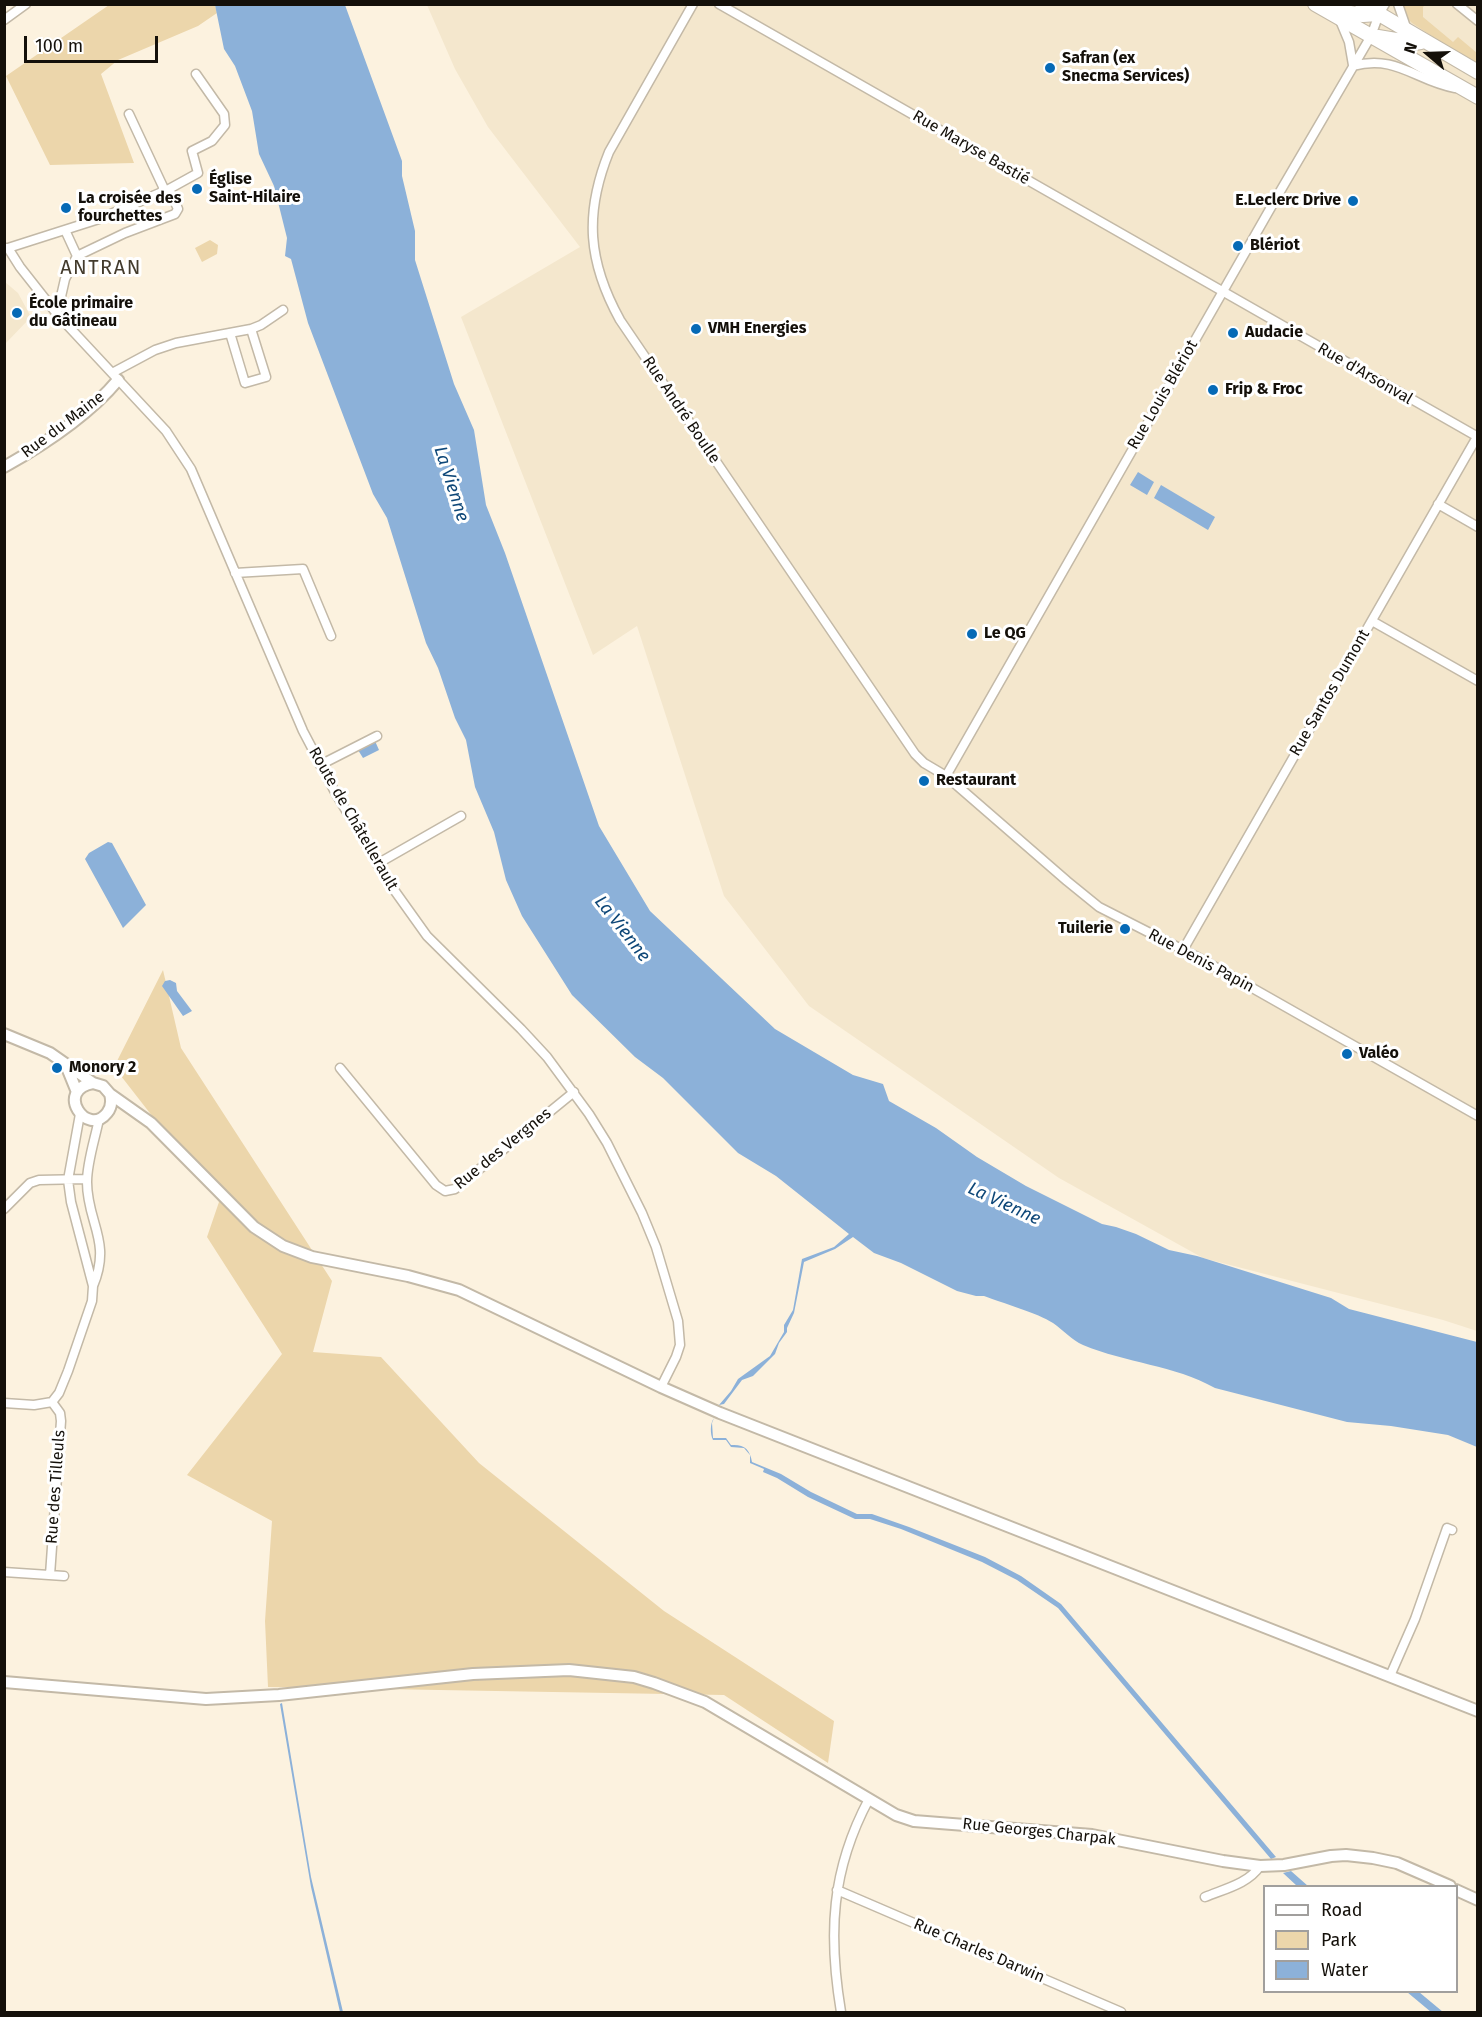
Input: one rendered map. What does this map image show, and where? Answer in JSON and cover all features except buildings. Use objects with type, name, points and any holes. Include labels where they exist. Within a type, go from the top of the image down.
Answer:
[{"type":"main road","points":[[1362,4],[1382,9],[1407,31],[1478,72]]},
{"type":"main road","points":[[1327,11],[1337,10],[1363,15],[1382,9]]},
{"type":"main road","points":[[1327,11],[1478,97]]},
{"type":"main road","points":[[1371,36],[1414,43],[1426,42]]},
{"type":"street","points":[[4,20],[26,4]]},
{"type":"street","name":"Rue André Boulle","points":[[693,4],[609,152],[600,173],[595,195],[592,236],[600,275],[620,320],[915,754],[924,764],[946,776]]},
{"type":"street","name":"Rue Maryse Bastié","points":[[719,4],[1222,292]]},
{"type":"street","points":[[1398,4],[1407,31]]},
{"type":"street","points":[[1457,4],[1478,21]]},
{"type":"street","name":"Rue Louis Blériot","points":[[946,776],[1371,36],[1382,9]]},
{"type":"street","points":[[1327,11],[1349,42],[1353,66],[1367,62],[1384,62],[1439,85],[1464,90]]},
{"type":"street","points":[[6,248],[99,219],[167,190],[198,173],[192,150],[212,141],[225,125],[224,114],[196,74]]},
{"type":"street","points":[[57,314],[65,279],[77,256],[125,233],[176,214],[178,209],[129,114]]},
{"type":"street","points":[[65,230],[77,256]]},
{"type":"street","name":"Route de Châtellerault","points":[[6,248],[57,314],[165,431],[191,469],[290,703],[320,765],[377,864],[427,936],[547,1057],[574,1092],[607,1143],[642,1213],[656,1247],[678,1321],[680,1345],[661,1388]]},
{"type":"street","name":"Rue d'Arsonval","points":[[1222,292],[1477,437]]},
{"type":"street","points":[[115,376],[155,350],[176,343],[251,329],[283,310]]},
{"type":"street","points":[[230,333],[245,383],[266,377],[251,329]]},
{"type":"street","name":"Rue du Maine","points":[[4,467],[85,413],[102,399],[115,376]]},
{"type":"street","name":"Rue Santos Dumont","points":[[1183,950],[1477,437]]},
{"type":"street","points":[[1438,504],[1478,527]]},
{"type":"street","points":[[235,573],[303,569],[331,636]]},
{"type":"street","points":[[1372,621],[1478,681]]},
{"type":"street","points":[[320,765],[377,736]]},
{"type":"street","name":"Rue Denis Papin","points":[[946,776],[1099,907],[1183,950],[1478,1116]]},
{"type":"street","points":[[377,864],[461,816]]},
{"type":"street","points":[[4,1034],[50,1053],[93,1083],[103,1086],[110,1094],[144,1117],[240,1215],[261,1233],[283,1246],[312,1257],[408,1275],[459,1290],[661,1388],[759,1429],[1478,1711]]},
{"type":"street","points":[[65,1063],[77,1092],[75,1103],[80,1114],[68,1180],[71,1202],[93,1286]]},
{"type":"street","name":"Rue des Vergnes","points":[[340,1068],[436,1185],[445,1191],[455,1189],[574,1092]]},
{"type":"street","points":[[77,1092],[87,1084],[93,1083]]},
{"type":"street","points":[[4,1403],[34,1405],[52,1402],[59,1393],[68,1371],[92,1301],[93,1286],[99,1271],[101,1246],[88,1197],[87,1179],[103,1116],[111,1104],[110,1094]]},
{"type":"street","points":[[80,1114],[89,1119],[125,1112],[144,1117]]},
{"type":"street","points":[[4,1209],[30,1183],[39,1180],[87,1179]]},
{"type":"street","name":"Rue des Tilleuls","points":[[50,1575],[61,1421],[60,1413],[52,1402]]},
{"type":"street","points":[[1390,1676],[1415,1619],[1446,1528],[1452,1530]]},
{"type":"street","points":[[4,1572],[64,1576]]},
{"type":"street","name":"Rue Georges Charpak","points":[[4,1682],[206,1699],[279,1695],[473,1674],[548,1671],[634,1677],[705,1702],[896,1815],[914,1821],[1092,1835],[1260,1866],[1331,1856],[1364,1857],[1397,1863],[1446,1885]]},
{"type":"street","points":[[841,2012],[833,1940],[837,1890],[852,1835],[869,1799]]},
{"type":"street","points":[[1205,1897],[1244,1881],[1251,1877],[1260,1866]]},
{"type":"street","name":"Rue Charles Darwin","points":[[837,1890],[1121,2013]]},
{"type":"street","points":[[1458,1891],[1478,1900]]},
{"type":"shaded area","points":[[427,5],[1477,5],[1477,1331],[1443,1320],[1203,1258],[1059,1178],[809,1006],[724,896],[637,626],[593,655],[461,317],[580,247],[488,127],[455,69]]},
{"type":"shaded area","name":"École primaire du Gâtineau","points":[[5,282],[18,293],[31,317],[5,344]]},
{"type":"green space","points":[[109,5],[215,5],[217,13],[198,26],[118,60],[101,74],[134,163],[50,165],[6,76]]},
{"type":"green space","points":[[1403,5],[1425,5],[1423,17],[1453,42],[1458,37],[1477,53],[1477,66],[1412,23],[1405,16]]},
{"type":"green space","points":[[210,240],[218,245],[217,254],[202,262],[195,248]]},
{"type":"green space","points":[[163,970],[181,1048],[332,1281],[313,1352],[381,1357],[479,1463],[664,1611],[834,1721],[828,1763],[724,1695],[268,1687],[265,1621],[272,1521],[187,1475],[282,1354],[207,1237],[219,1202],[114,1067]]},
{"type":"water","name":"La Vienne","points":[[215,5],[345,5],[402,161],[402,176],[415,231],[415,260],[454,384],[474,430],[486,505],[505,553],[599,826],[650,911],[775,1029],[853,1075],[883,1084],[889,1101],[936,1128],[977,1157],[1026,1186],[1102,1224],[1136,1234],[1169,1250],[1197,1256],[1331,1298],[1349,1309],[1477,1342],[1477,1447],[1448,1435],[1347,1422],[1215,1388],[1183,1374],[1099,1351],[1079,1343],[1046,1319],[984,1296],[957,1291],[901,1263],[874,1253],[853,1237],[835,1249],[804,1262],[794,1313],[775,1354],[753,1376],[742,1380],[724,1404],[719,1405],[738,1379],[770,1356],[784,1332],[784,1325],[793,1310],[802,1259],[834,1247],[849,1234],[776,1176],[738,1153],[663,1078],[635,1057],[572,995],[522,916],[506,880],[494,832],[475,787],[466,740],[426,643],[387,518],[373,494],[308,323],[291,259],[285,256],[287,238],[274,186],[259,154],[252,111],[235,66],[224,49]]},
{"type":"water","points":[[1138,472],[1154,482],[1147,495],[1130,485]]},
{"type":"water","points":[[1161,485],[1215,517],[1208,530],[1154,498]]},
{"type":"water","points":[[375,741],[379,750],[363,758],[358,750]]},
{"type":"water","points":[[108,842],[112,843],[146,905],[123,928],[85,859],[89,853]]},
{"type":"water","points":[[170,980],[176,983],[177,991],[192,1011],[183,1016],[162,986],[165,981]]},
{"type":"water","points":[[712,1423],[713,1438],[726,1438],[731,1445],[743,1447],[748,1451],[750,1454],[752,1462],[781,1474],[811,1492],[857,1514],[872,1514],[985,1557],[1021,1576],[1061,1604],[1276,1857],[1271,1859],[1058,1608],[1017,1580],[982,1562],[901,1529],[870,1519],[855,1519],[808,1497],[763,1472],[764,1469],[750,1463],[750,1455],[744,1448],[731,1447],[726,1440],[713,1440]]},
{"type":"water","points":[[282,1703],[311,1877],[343,2012],[340,2012],[311,1887],[280,1704]]},
{"type":"water","points":[[1291,1871],[1307,1885],[1296,1885],[1283,1873]]},
{"type":"water","points":[[1408,1993],[1420,1993],[1443,2012],[1431,2012]]},
{"type":"place","name":"Safran (ex Snecma Services)","points":[[1050,68]]},
{"type":"place","name":"Église Saint-Hilaire","points":[[197,189]]},
{"type":"place","name":"E.Leclerc Drive","points":[[1353,201]]},
{"type":"place","name":"La croisée des fourchettes","points":[[66,208]]},
{"type":"place","name":"Blériot","points":[[1238,246]]},
{"type":"place","name":"École primaire du Gâtineau","points":[[17,313]]},
{"type":"place","name":"VMH Energies","points":[[696,329]]},
{"type":"place","name":"Audacie","points":[[1233,333]]},
{"type":"place","name":"Frip & Froc","points":[[1213,390]]},
{"type":"place","name":"Le QG","points":[[972,634]]},
{"type":"place","name":"Restaurant","points":[[924,781]]},
{"type":"place","name":"Tuilerie","points":[[1125,929]]},
{"type":"place","name":"Valéo","points":[[1347,1054]]},
{"type":"place","name":"Monory 2","points":[[57,1068]]},
{"type":"district","name":"ANTRAN","points":[[101,268]]}]
